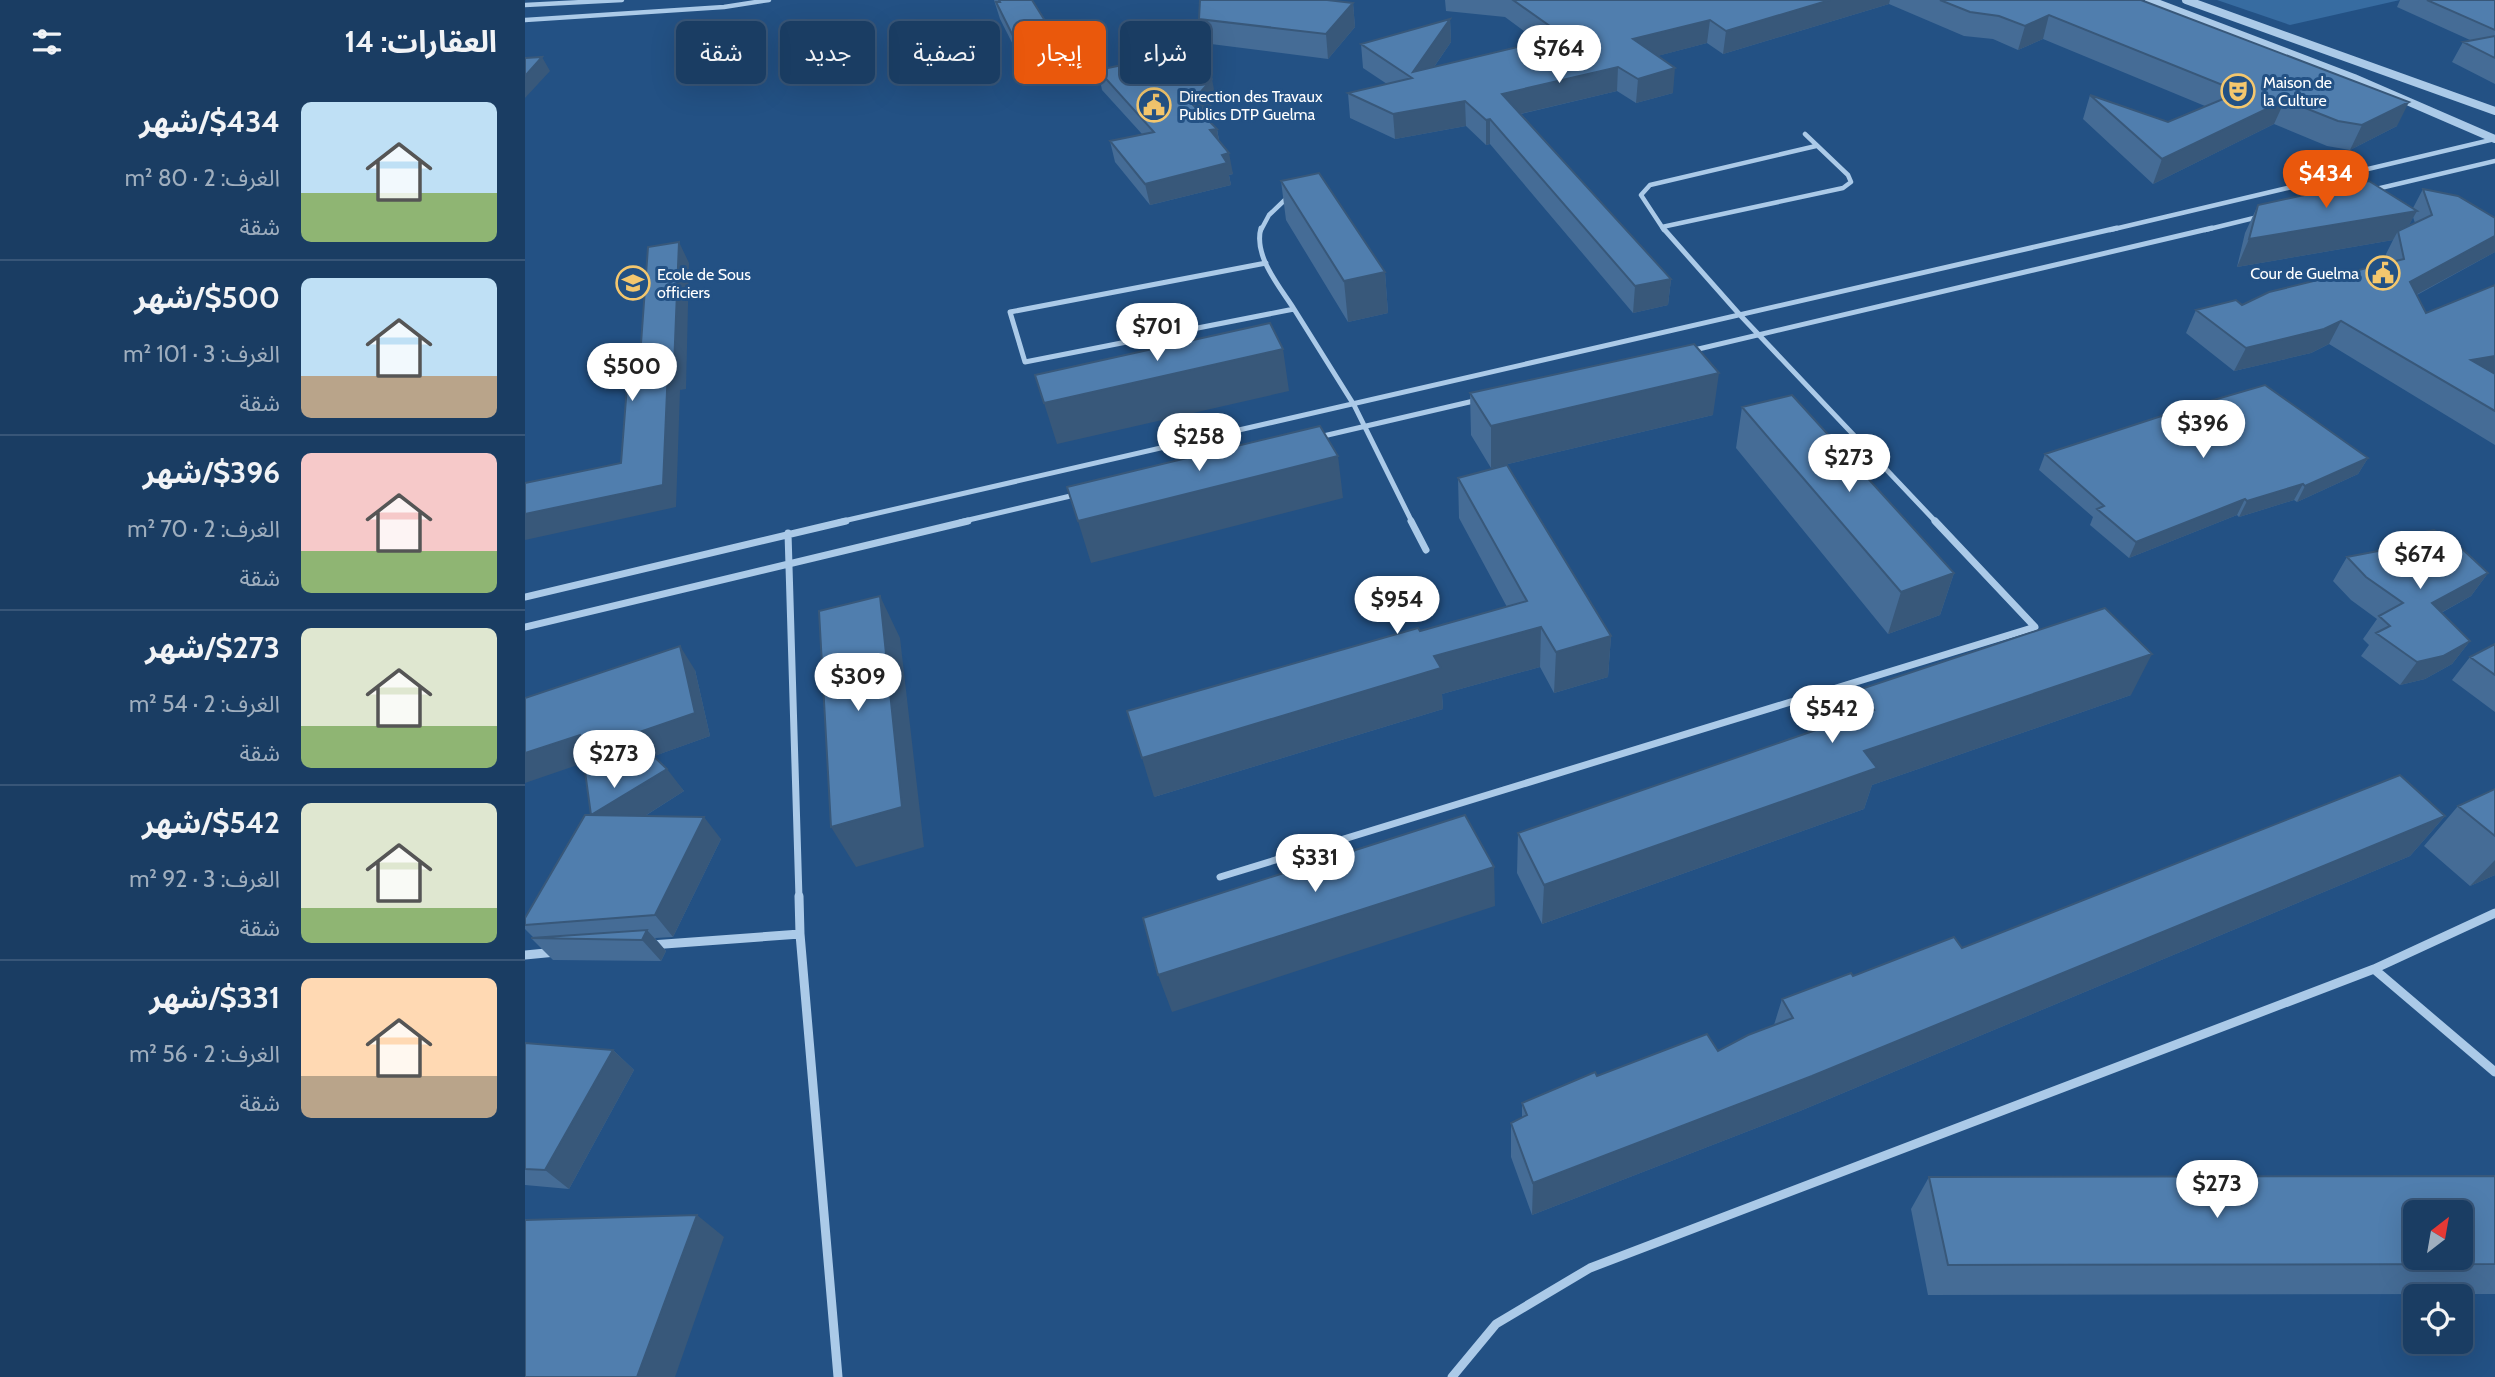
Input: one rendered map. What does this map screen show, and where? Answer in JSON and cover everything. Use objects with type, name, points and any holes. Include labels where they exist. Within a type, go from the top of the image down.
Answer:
[{"type":"street","points":[[526,3],[622,0]]},
{"type":"street","points":[[525,20],[724,7],[769,0]]},
{"type":"street","points":[[2149,0],[2354,78],[2495,139]]},
{"type":"street","points":[[2186,0],[2495,111]]},
{"type":"street","points":[[1662,227],[1843,188],[1851,183],[1848,175],[1805,134]]},
{"type":"street","points":[[525,597],[788,533],[1354,405],[2495,139]]},
{"type":"street","points":[[1220,877],[2035,627],[1740,315],[1662,227],[1641,195],[1650,185],[1816,146]]},
{"type":"street","points":[[2361,193],[2495,161]]},
{"type":"street","points":[[1293,192],[1263,224],[1259,238],[1266,262],[1354,405],[1426,550]]},
{"type":"street","points":[[1680,353],[2267,215]]},
{"type":"street","points":[[1266,262],[1010,312],[1025,362],[1294,309]]},
{"type":"street","points":[[1310,439],[1482,399]]},
{"type":"street","points":[[525,627],[1084,493]]},
{"type":"street","points":[[788,533],[791,563],[800,934],[838,1377]]},
{"type":"street","points":[[1452,1377],[1496,1324],[1590,1268],[2374,969],[2495,913]]},
{"type":"street","points":[[635,947],[800,934]]},
{"type":"street","points":[[525,955],[566,952]]},
{"type":"street","points":[[2374,969],[2495,1072]]},
{"type":"shaded area","points":[[2217,0],[2400,0],[2290,25]]},
{"type":"building","points":[[999,0],[1032,0],[1045,21],[1014,21],[1014,38],[996,2],[1000,2]]},
{"type":"building","points":[[1200,0],[1327,0],[1353,3],[1326,34],[1199,19]]},
{"type":"building","points":[[1513,0],[1830,0],[1726,31],[1710,20],[1633,39],[1675,68],[1638,79],[1618,67],[1502,94],[1671,279],[1635,286],[1490,119],[1486,120],[1465,101],[1393,114],[1348,93],[1412,78],[1361,44],[1450,19],[1413,72],[1564,36]]},
{"type":"building","points":[[1940,0],[2141,0],[2409,102],[2362,125],[2338,121],[2285,100],[2162,159],[2090,95],[2168,122],[2240,92],[2049,15],[2025,26],[1999,16],[1970,12]]},
{"type":"building","points":[[2427,0],[2495,0],[2495,30]]},
{"type":"building","points":[[2495,36],[2495,58],[2463,42]]},
{"type":"building","points":[[542,57],[525,76],[525,58]]},
{"type":"building","points":[[1120,66],[1120,84],[1208,84],[1191,103],[1217,129],[1210,130],[1229,153],[1222,155],[1227,163],[1145,184],[1110,141],[1154,132],[1106,79],[1106,68]]},
{"type":"building","points":[[1319,173],[1385,272],[1344,281],[1281,181]]},
{"type":"building","points":[[2369,181],[2417,211],[2249,239],[2258,205]]},
{"type":"building","points":[[2423,189],[2458,196],[2495,218],[2495,236],[2410,282],[2426,313],[2495,285],[2495,356],[2471,360],[2495,374],[2495,411],[2341,321],[2324,329],[2246,348],[2196,310],[2236,300],[2242,305],[2269,292],[2404,259],[2398,231],[2432,215]]},
{"type":"building","points":[[679,242],[674,367],[668,368],[663,485],[525,514],[525,483],[621,463],[628,373],[639,371],[648,247]]},
{"type":"building","points":[[1270,323],[1283,349],[1044,403],[1035,375]]},
{"type":"building","points":[[1694,344],[1719,373],[1491,426],[1470,393]]},
{"type":"building","points":[[2265,385],[2368,458],[2305,486],[2303,484],[2247,501],[2245,499],[2136,542],[2097,509],[2104,506],[2045,454],[2186,408]]},
{"type":"building","points":[[1792,395],[1954,573],[1901,592],[1742,407]]},
{"type":"building","points":[[1320,426],[1338,456],[1078,521],[1067,487]]},
{"type":"building","points":[[1507,465],[1611,636],[1556,652],[1541,627],[1434,656],[1441,668],[1142,758],[1127,711],[1418,628],[1420,631],[1527,601],[1458,478]]},
{"type":"building","points":[[2434,530],[2459,546],[2488,573],[2432,603],[2470,641],[2443,656],[2417,662],[2376,633],[2390,626],[2379,616],[2403,603],[2366,577],[2347,557],[2378,551],[2411,535]]},
{"type":"building","points":[[880,596],[902,807],[831,827],[819,611]]},
{"type":"building","points":[[2105,608],[2152,654],[1864,751],[1877,768],[1544,885],[1518,833],[1874,710],[1858,690]]},
{"type":"building","points":[[2495,644],[2495,675],[2470,657]]},
{"type":"building","points":[[680,646],[695,713],[631,735],[667,769],[591,815],[580,735],[525,753],[525,698]]},
{"type":"building","points":[[2400,775],[2445,816],[1812,1076],[1533,1183],[1511,1123],[1527,1115],[1522,1103],[1595,1072],[1597,1076],[1707,1034],[1718,1051],[1748,1035],[1793,1018],[1782,999],[1851,973],[1853,976],[1954,937],[1962,948]]},
{"type":"building","points":[[2495,789],[2495,836],[2458,806]]},
{"type":"building","points":[[585,815],[704,817],[655,915],[525,925],[525,918]]},
{"type":"building","points":[[1465,815],[1494,867],[1158,975],[1143,918]]},
{"type":"building","points":[[647,930],[642,940],[531,938]]},
{"type":"building","points":[[525,1043],[613,1050],[545,1170],[525,1169]]},
{"type":"building","points":[[2495,1176],[2495,1264],[2473,1264],[2473,1200],[2403,1200],[2403,1264],[1948,1265],[1929,1177]]},
{"type":"building","points":[[697,1215],[637,1377],[525,1377],[525,1220]]},
{"type":"place","name":"Maison de la Culture","points":[[2238,91]]},
{"type":"place","name":"Direction des Travaux Publics DTP Guelma","points":[[1154,105]]},
{"type":"place","name":"Cour de Guelma","points":[[2383,273]]},
{"type":"place","name":"Ecole de Sous officiers","points":[[633,283]]}]
